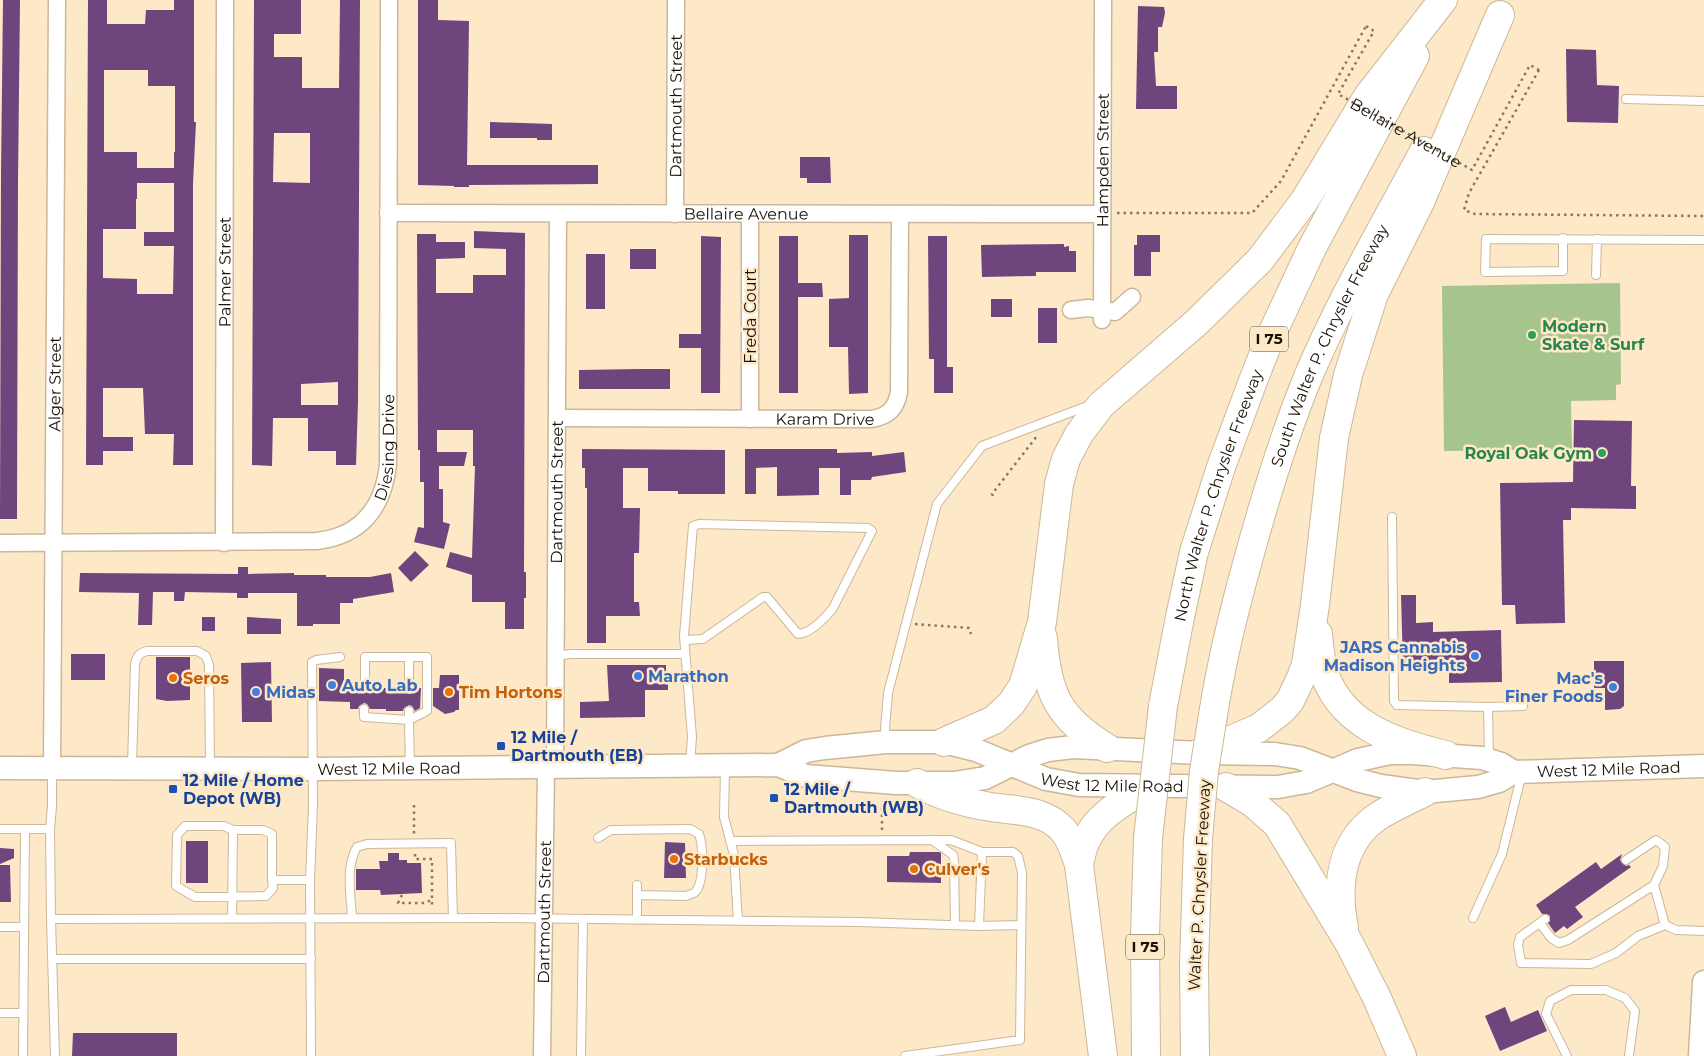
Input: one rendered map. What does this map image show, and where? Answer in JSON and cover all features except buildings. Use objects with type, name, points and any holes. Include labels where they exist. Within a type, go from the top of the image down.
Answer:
[{"type":"highway","points":[[944,742],[994,720],[1011,704],[1023,686],[1042,622],[1059,484],[1066,459],[1080,434],[1108,398],[1197,322],[1260,260],[1305,200],[1368,96],[1444,0]]},
{"type":"highway","name":"North Walter P. Chrysler Freeway","points":[[1146,1056],[1145,920],[1148,838],[1164,706],[1178,626],[1194,552],[1221,467],[1270,338],[1312,248],[1444,0]]},
{"type":"highway","points":[[1200,753],[1259,728],[1282,710],[1297,688],[1306,664],[1316,605],[1334,438],[1348,375],[1360,333],[1377,287],[1420,202],[1503,7]]},
{"type":"highway","name":"South Walter P. Chrysler Freeway","points":[[1213,715],[1223,662],[1254,537],[1287,431],[1308,378],[1351,287],[1503,7]]},
{"type":"highway","points":[[1316,605],[1322,664],[1331,688],[1345,708],[1372,730],[1414,747],[1446,755]]},
{"type":"highway","points":[[1042,622],[1046,672],[1052,694],[1072,721],[1084,733],[1107,748]]},
{"type":"highway","name":"Walter P. Chrysler Freeway","points":[[1195,1056],[1194,965],[1198,839],[1204,771],[1213,715]]},
{"type":"highway","points":[[917,783],[928,790],[956,800],[1043,816],[1063,830],[1079,865],[1103,1056]]},
{"type":"highway","points":[[1079,865],[1083,847],[1089,834],[1098,823],[1137,793],[1158,785]]},
{"type":"highway","points":[[1226,787],[1252,803],[1276,824],[1349,943],[1377,998],[1402,1056]]},
{"type":"highway","points":[[1349,943],[1342,921],[1340,891],[1342,869],[1350,847],[1358,834],[1379,816],[1425,792]]},
{"type":"main road","name":"West 12 Mile Road","points":[[778,765],[806,751],[886,742],[944,742],[976,750],[1046,779],[1079,785],[1278,787],[1306,782],[1358,760],[1382,754],[1412,753],[1482,758],[1518,772]]},
{"type":"main road","name":"West 12 Mile Road","points":[[0,768],[132,770],[410,769],[778,765],[806,776],[856,781],[954,784],[985,778],[1029,756],[1048,750],[1107,748],[1200,753],[1275,754],[1300,758],[1381,786],[1425,792],[1478,787],[1499,781],[1518,772],[1704,766]]},
{"type":"main road","points":[[1700,1056],[1704,982]]},
{"type":"street","name":"Alger Street","points":[[52,769],[57,0]]},
{"type":"street","name":"Palmer Street","points":[[224,542],[225,0]]},
{"type":"street","name":"Diesing Drive","points":[[0,543],[300,542],[331,539],[351,531],[373,512],[384,488],[388,465],[389,0]]},
{"type":"street","name":"Dartmouth Street","points":[[675,214],[676,0]]},
{"type":"street","name":"Hampden Street","points":[[1102,0],[1109,213],[1102,316]]},
{"type":"street","name":"Bellaire Avenue","points":[[388,214],[1109,213]]},
{"type":"street","name":"Dartmouth Street","points":[[542,1056],[544,919],[556,656],[558,214]]},
{"type":"street","name":"Freda Court","points":[[750,214],[750,419]]},
{"type":"street","name":"Karam Drive","points":[[557,418],[872,420],[891,412],[899,392],[900,214]]},
{"type":"street","points":[[1071,310],[1088,308],[1102,316],[1115,312],[1132,297]]},
{"type":"lane","points":[[1626,99],[1704,101]]},
{"type":"lane","points":[[1563,238],[1563,271],[1485,272],[1486,239],[1563,238],[1704,240]]},
{"type":"lane","points":[[1596,275],[1597,239]]},
{"type":"lane","points":[[886,742],[885,728],[888,693],[937,504],[982,446],[1108,398]]},
{"type":"lane","points":[[1392,517],[1394,701],[1397,705],[1523,706]]},
{"type":"lane","points":[[685,640],[703,639],[763,597],[767,597],[798,634],[810,630],[826,617],[833,608],[872,531],[868,528],[858,527],[699,524],[693,526],[685,640],[692,737],[690,767]]},
{"type":"lane","points":[[132,770],[135,664],[140,652],[147,651],[197,652],[206,656],[209,665],[210,769]]},
{"type":"lane","points":[[556,656],[570,654],[685,654]]},
{"type":"lane","points":[[311,1056],[312,662],[340,657]]},
{"type":"lane","points":[[364,681],[364,657],[427,657],[427,711],[409,720],[364,717],[364,709]]},
{"type":"lane","points":[[409,688],[410,658]]},
{"type":"lane","points":[[1488,706],[1489,760]]},
{"type":"lane","points":[[409,711],[410,769]]},
{"type":"lane","points":[[726,766],[724,816],[734,854],[738,921]]},
{"type":"lane","points":[[52,769],[50,829],[55,1056]]},
{"type":"lane","points":[[1473,918],[1502,854],[1518,772]]},
{"type":"lane","points":[[185,826],[224,826],[233,830],[263,830],[272,834],[272,880],[273,888],[266,896],[194,897],[176,886],[177,835],[185,826]]},
{"type":"lane","points":[[0,829],[50,829]]},
{"type":"lane","points":[[22,1056],[25,829]]},
{"type":"lane","points":[[598,838],[610,830],[690,829],[699,834],[702,841],[701,879],[694,894],[686,896],[637,895]]},
{"type":"lane","points":[[232,918],[233,830]]},
{"type":"lane","points":[[730,840],[951,840],[982,852],[1013,852],[1018,856],[1022,873],[1020,1040],[906,1056]]},
{"type":"lane","points":[[932,840],[953,854],[955,925]]},
{"type":"lane","points":[[1626,860],[1656,840],[1665,847],[1663,866],[1654,886],[1568,940],[1559,943],[1550,938],[1542,921],[1520,937],[1518,945],[1521,963],[1591,964],[1616,953],[1638,936],[1665,925],[1676,930],[1704,932]]},
{"type":"lane","points":[[352,918],[351,868],[352,854],[356,847],[367,844],[452,844],[453,918]]},
{"type":"lane","points":[[980,926],[982,852]]},
{"type":"lane","points":[[272,880],[310,880]]},
{"type":"lane","points":[[637,885],[637,920]]},
{"type":"lane","points":[[1654,886],[1665,925]]},
{"type":"lane","points":[[51,919],[453,918],[1020,925]]},
{"type":"lane","points":[[581,1056],[583,919]]},
{"type":"lane","points":[[0,927],[23,927]]},
{"type":"lane","points":[[52,959],[311,959]]},
{"type":"lane","points":[[1567,1056],[1546,1014],[1550,1000],[1571,990],[1606,990],[1625,998],[1635,1011],[1629,1056]]},
{"type":"lane","points":[[0,1013],[23,1013]]},
{"type":"path","name":"Bellaire Avenue","points":[[1109,213],[1252,213],[1281,181],[1366,26],[1374,31],[1338,94],[1472,170],[1530,65],[1539,70],[1469,193],[1464,210],[1475,214],[1704,216]]},
{"type":"path","points":[[993,496],[992,494],[1049,421]]},
{"type":"path","points":[[906,623],[969,628],[971,634]]},
{"type":"path","points":[[882,804],[882,835]]},
{"type":"path","points":[[414,805],[414,837]]},
{"type":"path","points":[[415,852],[415,859],[432,859],[432,906]]},
{"type":"path","points":[[402,895],[398,903],[424,903],[432,900]]},
{"type":"green space","name":"Modern Skate & Surf","points":[[1620,283],[1621,384],[1616,385],[1616,400],[1571,401],[1572,449],[1444,451],[1442,286]]},
{"type":"place","name":"Modern Skate & Surf","points":[[1532,335]]},
{"type":"place","name":"Royal Oak Gym","points":[[1602,453]]},
{"type":"place","name":"JARS Cannabis Madison Heights","points":[[1475,656]]},
{"type":"place","name":"Marathon","points":[[638,676]]},
{"type":"place","name":"Seros","points":[[173,678]]},
{"type":"place","name":"Auto Lab","points":[[332,685]]},
{"type":"place","name":"Mac's Finer Foods","points":[[1613,687]]},
{"type":"place","name":"Midas","points":[[256,692]]},
{"type":"place","name":"Tim Hortons","points":[[449,692]]},
{"type":"place","name":"12 Mile / Dartmouth (EB)","points":[[501,746]]},
{"type":"place","name":"12 Mile / Home Depot (WB)","points":[[173,789]]},
{"type":"place","name":"12 Mile / Dartmouth (WB)","points":[[774,798]]},
{"type":"place","name":"Starbucks","points":[[674,859]]},
{"type":"place","name":"Culver's","points":[[914,869]]}]
